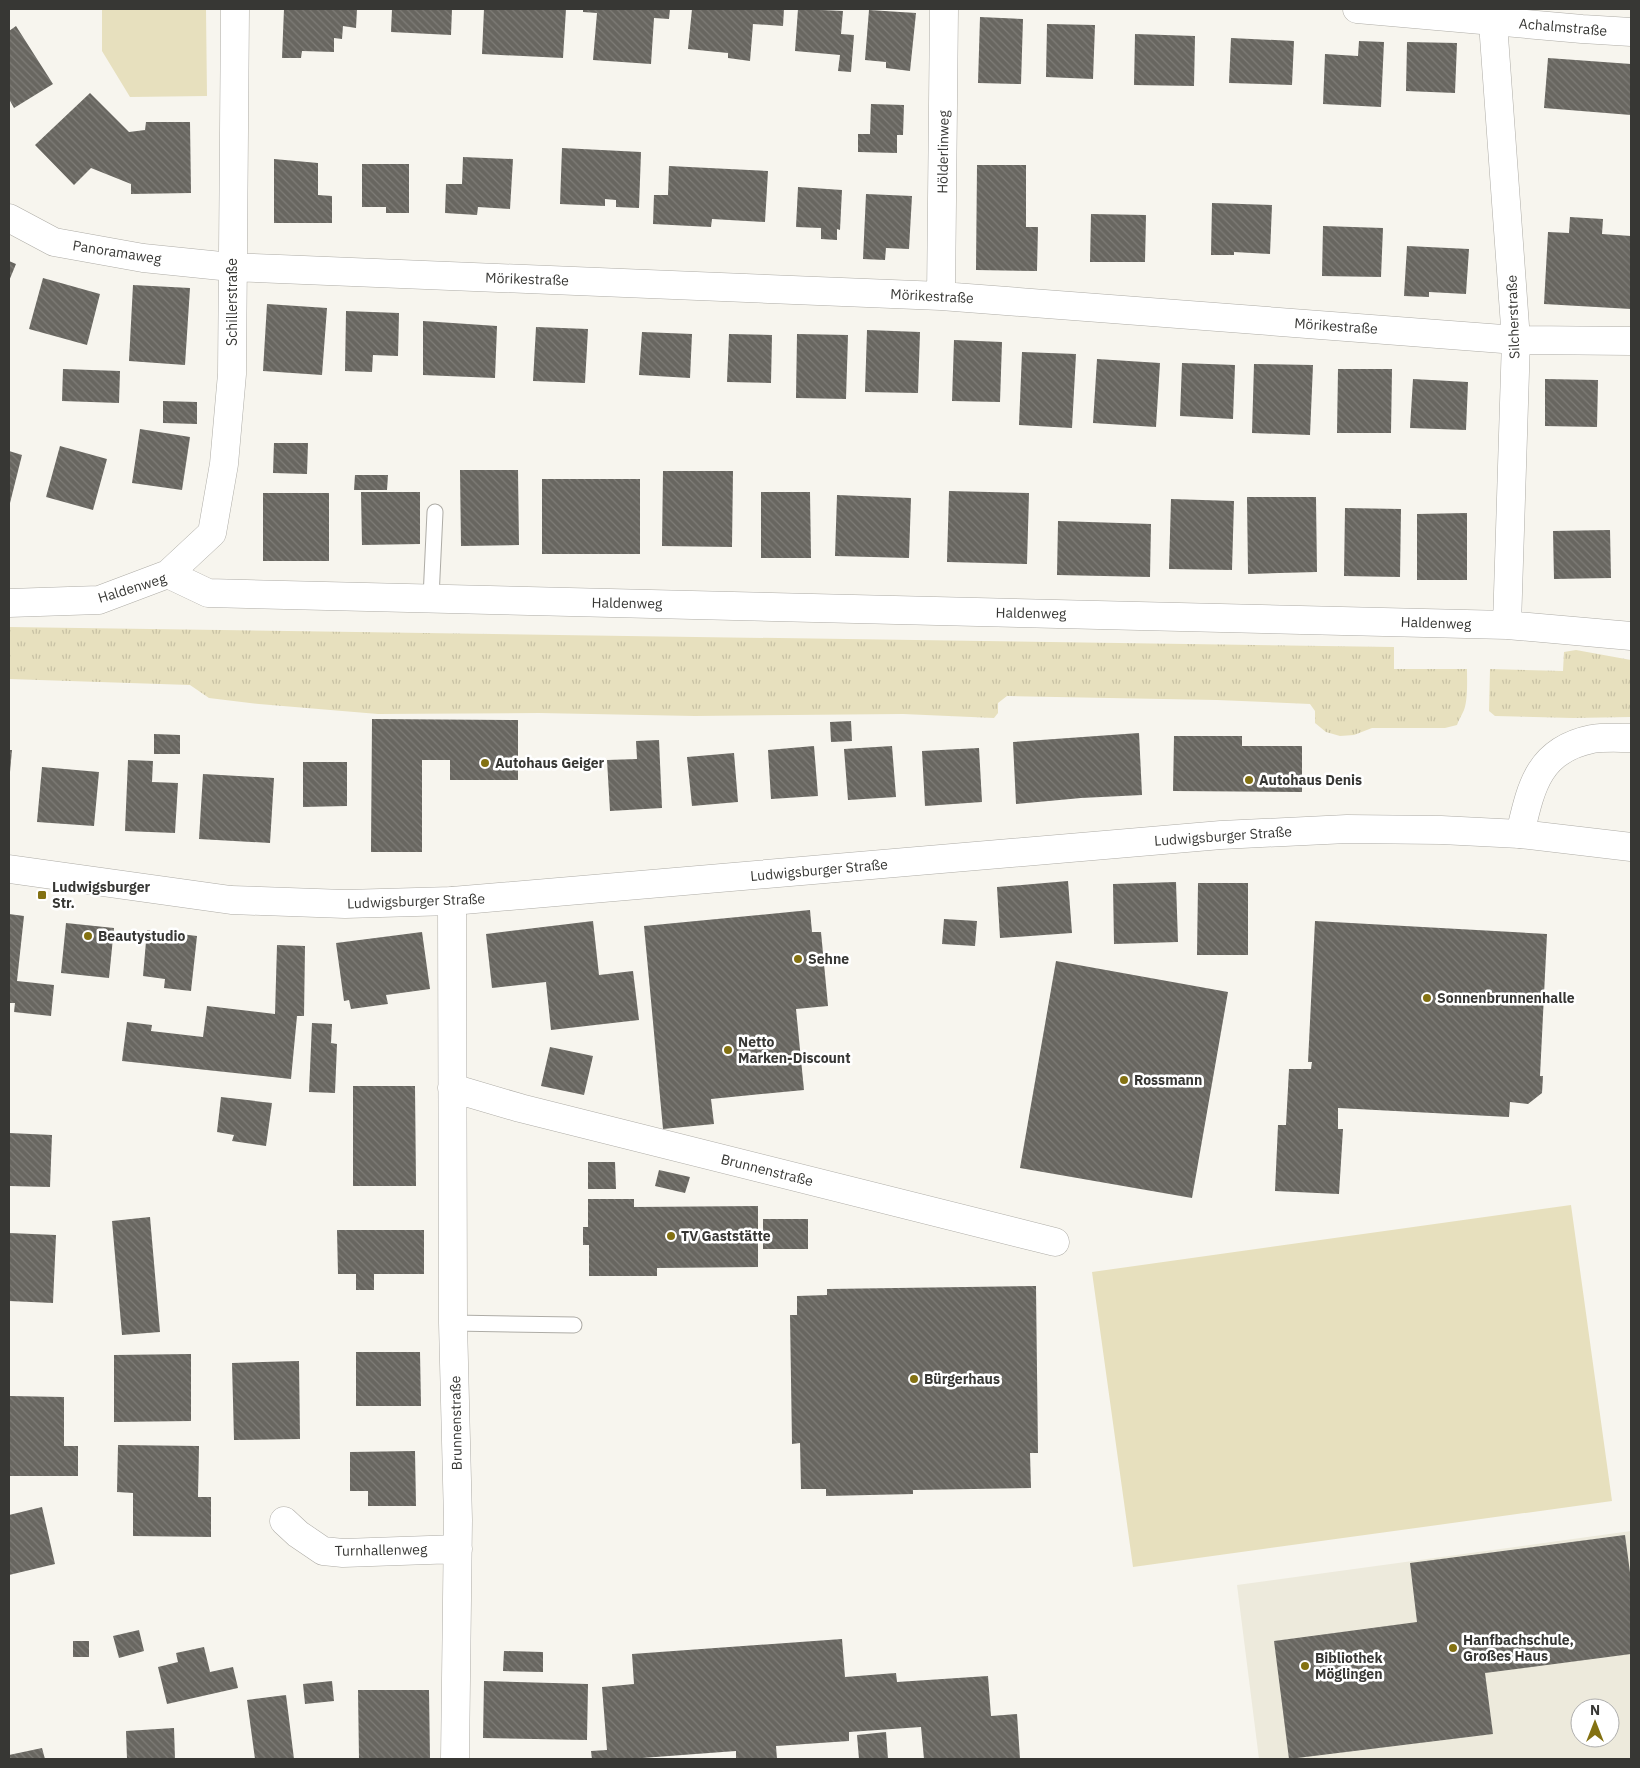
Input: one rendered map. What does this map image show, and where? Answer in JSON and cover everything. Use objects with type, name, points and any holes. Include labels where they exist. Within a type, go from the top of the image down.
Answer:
[{"type":"street","name":"Schillerstraße","points":[[168,574],[212,533],[224,464],[232,374],[231,267],[235,9]]},
{"type":"street","name":"Hölderlinweg","points":[[941,296],[944,9]]},
{"type":"street","name":"Achalmstraße","points":[[1357,9],[1493,15],[1582,29],[1631,32]]},
{"type":"street","name":"Silcherstraße","points":[[1493,15],[1516,340],[1507,625]]},
{"type":"street","name":"Panoramaweg","points":[[9,218],[54,242],[143,258],[231,267]]},
{"type":"street","name":"Mörikestraße","points":[[231,267],[941,296],[1516,340],[1631,341]]},
{"type":"street","name":"Haldenweg","points":[[9,603],[99,600],[168,574],[208,593],[1507,625],[1631,636]]},
{"type":"street","points":[[1520,834],[1528,796],[1539,772],[1563,748],[1593,739],[1631,738]]},
{"type":"street","name":"Ludwigsburger Straße","points":[[9,869],[231,900],[345,904],[452,901],[1221,835],[1347,829],[1442,830],[1520,834],[1631,847]]},
{"type":"street","name":"Brunnenstraße","points":[[452,901],[453,1323],[458,1549],[455,1759]]},
{"type":"street","name":"Brunnenstraße","points":[[452,1088],[530,1110],[1055,1242]]},
{"type":"street","name":"Turnhallenweg","points":[[284,1521],[298,1534],[323,1551],[344,1553],[458,1549]]},
{"type":"lane","points":[[431,598],[434,512]]},
{"type":"lane","points":[[453,1323],[574,1325]]},
{"type":"shaded area","name":"Hanfbachschule, Großes Haus","points":[[1631,1531],[1631,1759],[1259,1759],[1237,1585]]},
{"type":"green space","points":[[102,9],[206,9],[207,96],[130,97],[102,51]]},
{"type":"green space","points":[[9,627],[1394,647],[1394,669],[1467,669],[1467,690],[1464,710],[1457,725],[1445,728],[1372,728],[1354,735],[1340,736],[1326,732],[1315,723],[1315,711],[1310,704],[1217,700],[1007,696],[998,703],[998,713],[994,718],[903,714],[695,716],[539,713],[378,714],[209,698],[190,685],[9,679]]},
{"type":"green space","points":[[1576,650],[1631,660],[1631,717],[1495,716],[1489,711],[1490,669],[1563,671],[1564,652]]},
{"type":"green space","points":[[1571,1205],[1612,1501],[1133,1567],[1092,1272]]},
{"type":"building","points":[[284,9],[357,9],[356,28],[343,26],[342,39],[334,38],[334,52],[302,51],[301,58],[282,58]]},
{"type":"building","points":[[392,9],[452,9],[451,35],[391,32]]},
{"type":"building","points":[[484,9],[566,9],[563,58],[482,54]]},
{"type":"building","points":[[583,9],[670,9],[669,19],[654,18],[651,64],[593,60],[597,13],[583,12]]},
{"type":"building","points":[[692,9],[784,9],[783,26],[753,24],[750,61],[728,58],[728,53],[688,49]]},
{"type":"building","points":[[798,9],[843,11],[841,34],[854,35],[851,72],[838,71],[840,55],[795,51]]},
{"type":"building","points":[[869,10],[916,13],[910,71],[886,68],[886,62],[865,60]]},
{"type":"building","points":[[980,17],[1023,19],[1021,84],[978,83]]},
{"type":"building","points":[[1047,24],[1095,25],[1093,79],[1046,77]]},
{"type":"building","points":[[16,26],[53,84],[14,108],[9,99],[9,31]]},
{"type":"building","points":[[1135,34],[1195,36],[1194,86],[1134,85]]},
{"type":"building","points":[[1231,38],[1294,41],[1292,85],[1229,83]]},
{"type":"building","points":[[1359,41],[1384,42],[1381,107],[1323,104],[1325,54],[1358,56]]},
{"type":"building","points":[[1407,42],[1457,43],[1455,93],[1406,91]]},
{"type":"building","points":[[1548,58],[1631,64],[1631,115],[1544,108]]},
{"type":"building","points":[[90,93],[129,132],[145,130],[146,122],[190,122],[191,193],[131,194],[131,184],[91,168],[74,185],[35,145]]},
{"type":"building","points":[[871,104],[904,105],[903,135],[897,135],[897,153],[858,152],[858,134],[870,134]]},
{"type":"building","points":[[562,148],[641,152],[639,208],[616,207],[616,200],[605,199],[605,206],[560,204]]},
{"type":"building","points":[[463,157],[513,159],[510,209],[478,207],[477,215],[445,213],[446,184],[462,184]]},
{"type":"building","points":[[274,159],[318,163],[318,195],[332,196],[332,223],[274,223]]},
{"type":"building","points":[[362,164],[409,164],[409,213],[386,213],[386,207],[362,207]]},
{"type":"building","points":[[977,165],[1026,165],[1026,227],[1038,227],[1037,271],[976,270]]},
{"type":"building","points":[[669,166],[768,171],[765,222],[712,219],[711,227],[653,224],[654,195],[668,195]]},
{"type":"building","points":[[798,187],[842,190],[840,230],[837,229],[837,240],[821,239],[821,228],[796,227]]},
{"type":"building","points":[[866,194],[912,196],[909,249],[886,248],[885,260],[863,259]]},
{"type":"building","points":[[1212,203],[1272,205],[1270,254],[1234,252],[1234,255],[1211,255]]},
{"type":"building","points":[[1091,214],[1146,215],[1145,262],[1090,262]]},
{"type":"building","points":[[1570,217],[1603,219],[1602,234],[1631,236],[1631,309],[1544,304],[1548,232],[1569,233]]},
{"type":"building","points":[[1323,226],[1383,228],[1381,277],[1322,276]]},
{"type":"building","points":[[1407,246],[1469,249],[1466,294],[1429,292],[1429,297],[1404,296]]},
{"type":"building","points":[[9,261],[16,264],[9,281]]},
{"type":"building","points":[[43,278],[100,294],[87,345],[29,329]]},
{"type":"building","points":[[133,285],[190,288],[185,365],[129,361]]},
{"type":"building","points":[[267,304],[327,308],[322,375],[263,371]]},
{"type":"building","points":[[346,311],[399,313],[398,356],[373,355],[372,372],[345,371]]},
{"type":"building","points":[[423,321],[497,326],[495,378],[423,375]]},
{"type":"building","points":[[536,327],[588,329],[585,383],[533,381]]},
{"type":"building","points":[[867,330],[920,332],[918,393],[865,392]]},
{"type":"building","points":[[642,332],[692,334],[690,378],[639,375]]},
{"type":"building","points":[[729,334],[772,335],[771,383],[727,382]]},
{"type":"building","points":[[797,334],[848,335],[846,399],[796,398]]},
{"type":"building","points":[[954,340],[1002,342],[1000,402],[952,401]]},
{"type":"building","points":[[1022,352],[1076,354],[1072,428],[1019,425]]},
{"type":"building","points":[[1097,359],[1160,363],[1156,427],[1093,423]]},
{"type":"building","points":[[1182,363],[1235,365],[1233,419],[1180,416]]},
{"type":"building","points":[[1254,364],[1313,365],[1310,435],[1252,433]]},
{"type":"building","points":[[63,369],[120,371],[119,403],[62,401]]},
{"type":"building","points":[[1338,369],[1392,369],[1391,433],[1337,433]]},
{"type":"building","points":[[1413,379],[1468,382],[1466,430],[1410,428]]},
{"type":"building","points":[[1545,379],[1598,380],[1597,427],[1545,426]]},
{"type":"building","points":[[163,401],[197,402],[197,424],[163,423]]},
{"type":"building","points":[[140,429],[190,437],[182,490],[132,483]]},
{"type":"building","points":[[274,443],[308,443],[307,474],[273,473]]},
{"type":"building","points":[[60,446],[107,459],[93,510],[46,497]]},
{"type":"building","points":[[9,451],[22,455],[9,507]]},
{"type":"building","points":[[460,470],[518,470],[519,545],[461,546]]},
{"type":"building","points":[[663,471],[733,471],[732,547],[662,546]]},
{"type":"building","points":[[355,475],[388,475],[387,490],[354,490]]},
{"type":"building","points":[[542,479],[640,479],[640,554],[542,554]]},
{"type":"building","points":[[949,491],[1029,493],[1027,564],[947,562]]},
{"type":"building","points":[[361,492],[420,492],[420,544],[362,545]]},
{"type":"building","points":[[761,492],[810,492],[811,558],[761,558]]},
{"type":"building","points":[[263,493],[329,493],[329,561],[263,561]]},
{"type":"building","points":[[837,495],[911,498],[909,558],[835,556]]},
{"type":"building","points":[[1247,497],[1316,497],[1317,572],[1248,574]]},
{"type":"building","points":[[1171,499],[1234,501],[1232,570],[1169,569]]},
{"type":"building","points":[[1345,508],[1401,509],[1400,577],[1344,576]]},
{"type":"building","points":[[1467,513],[1467,580],[1417,580],[1417,514]]},
{"type":"building","points":[[1058,521],[1151,524],[1150,577],[1057,575]]},
{"type":"building","points":[[1610,530],[1611,578],[1554,579],[1553,531]]},
{"type":"building","points":[[372,719],[518,720],[518,780],[450,780],[450,760],[422,760],[422,852],[371,852]]},
{"type":"building","points":[[851,721],[852,741],[831,742],[830,722]]},
{"type":"building","points":[[1139,733],[1142,795],[1016,804],[1013,742]]},
{"type":"building","points":[[154,734],[180,735],[180,754],[154,754]]},
{"type":"building","points":[[1174,736],[1242,736],[1242,746],[1302,746],[1302,792],[1173,791]]},
{"type":"building","points":[[659,740],[662,808],[610,811],[607,760],[637,759],[636,741]]},
{"type":"building","points":[[814,746],[818,796],[771,799],[768,750]]},
{"type":"building","points":[[892,746],[896,797],[848,800],[844,749]]},
{"type":"building","points":[[979,748],[982,802],[925,806],[922,751]]},
{"type":"building","points":[[9,750],[12,750],[10,772],[9,771]]},
{"type":"building","points":[[734,753],[738,802],[692,806],[687,757]]},
{"type":"building","points":[[128,760],[153,761],[152,782],[178,783],[175,833],[125,831]]},
{"type":"building","points":[[303,762],[347,762],[347,806],[303,807]]},
{"type":"building","points":[[42,767],[99,772],[94,826],[37,822]]},
{"type":"building","points":[[203,774],[274,778],[270,843],[199,839]]},
{"type":"building","points":[[1068,881],[1072,933],[1000,938],[997,887]]},
{"type":"building","points":[[1176,882],[1178,942],[1114,944],[1113,884]]},
{"type":"building","points":[[1198,883],[1248,883],[1248,955],[1197,955]]},
{"type":"building","name":"Netto Marken-Discount","points":[[810,910],[812,932],[821,932],[828,1006],[796,1009],[804,1090],[711,1099],[714,1124],[663,1129],[644,926]]},
{"type":"building","points":[[9,914],[24,916],[17,981],[54,985],[51,1016],[14,1012],[15,1003],[9,1003]]},
{"type":"building","points":[[944,919],[977,921],[975,946],[942,944]]},
{"type":"building","points":[[593,921],[599,975],[633,971],[639,1020],[551,1030],[546,982],[492,988],[486,934]]},
{"type":"building","name":"Sonnenbrunnenhalle","points":[[1315,921],[1547,934],[1540,1076],[1543,1076],[1542,1093],[1528,1104],[1510,1102],[1509,1117],[1338,1108],[1338,1129],[1343,1129],[1339,1194],[1275,1191],[1278,1125],[1286,1125],[1289,1069],[1311,1069],[1312,1062],[1308,1062]]},
{"type":"building","points":[[66,923],[114,928],[109,978],[61,973]]},
{"type":"building","points":[[147,930],[197,936],[191,991],[164,988],[165,979],[143,976]]},
{"type":"building","points":[[422,932],[430,989],[386,995],[388,1004],[351,1009],[349,1000],[344,1001],[336,943]]},
{"type":"building","points":[[277,945],[305,946],[304,1016],[297,1016],[291,1079],[122,1061],[127,1022],[152,1025],[151,1031],[203,1037],[207,1006],[275,1014]]},
{"type":"building","name":"Rossmann","points":[[1056,961],[1228,992],[1192,1198],[1020,1168]]},
{"type":"building","points":[[312,1023],[332,1024],[331,1043],[337,1044],[335,1093],[309,1092]]},
{"type":"building","points":[[550,1047],[593,1056],[584,1095],[541,1086]]},
{"type":"building","points":[[353,1086],[415,1086],[416,1186],[353,1186]]},
{"type":"building","points":[[221,1097],[272,1103],[266,1146],[232,1141],[234,1135],[217,1132]]},
{"type":"building","points":[[9,1133],[52,1135],[50,1187],[9,1186]]},
{"type":"building","points":[[588,1162],[615,1162],[616,1189],[588,1189]]},
{"type":"building","points":[[659,1170],[690,1177],[685,1193],[655,1186]]},
{"type":"building","name":"TV Gaststätte","points":[[588,1199],[634,1199],[634,1207],[758,1206],[758,1267],[657,1268],[657,1276],[589,1276],[589,1245],[583,1245],[583,1227],[588,1227]]},
{"type":"building","points":[[150,1217],[160,1332],[122,1335],[112,1221]]},
{"type":"building","points":[[763,1219],[808,1219],[808,1249],[763,1249]]},
{"type":"building","points":[[337,1230],[424,1230],[424,1274],[374,1274],[374,1290],[356,1290],[356,1274],[338,1274]]},
{"type":"building","points":[[9,1233],[56,1235],[53,1303],[9,1301]]},
{"type":"building","name":"Bürgerhaus","points":[[1036,1286],[1038,1453],[1030,1453],[1031,1488],[913,1490],[913,1494],[826,1496],[826,1489],[801,1489],[800,1443],[792,1444],[790,1315],[797,1315],[797,1296],[827,1295],[827,1289]]},
{"type":"building","points":[[356,1352],[420,1352],[421,1406],[356,1406]]},
{"type":"building","points":[[191,1354],[191,1421],[114,1422],[114,1355]]},
{"type":"building","points":[[299,1361],[300,1439],[234,1440],[232,1363]]},
{"type":"building","points":[[10,1396],[64,1397],[64,1446],[78,1446],[78,1476],[9,1476]]},
{"type":"building","points":[[118,1445],[199,1446],[198,1497],[211,1497],[211,1537],[133,1536],[133,1493],[117,1492]]},
{"type":"building","points":[[415,1451],[416,1506],[368,1506],[368,1491],[350,1491],[350,1452]]},
{"type":"building","points":[[42,1507],[55,1564],[9,1575],[9,1515]]},
{"type":"building","name":"Hanfbachschule, Großes Haus","points":[[1625,1535],[1631,1580],[1631,1654],[1485,1673],[1493,1734],[1289,1759],[1274,1641],[1417,1622],[1410,1563]]},
{"type":"building","points":[[139,1630],[144,1651],[119,1658],[113,1636]]},
{"type":"building","points":[[842,1639],[845,1677],[896,1673],[897,1682],[988,1676],[991,1716],[1017,1714],[1020,1759],[924,1759],[921,1727],[849,1732],[849,1741],[776,1746],[777,1759],[736,1759],[736,1751],[642,1759],[592,1759],[591,1751],[607,1750],[602,1687],[634,1684],[632,1654]]},
{"type":"building","points":[[73,1641],[89,1641],[89,1657],[73,1657]]},
{"type":"building","points":[[204,1647],[210,1672],[233,1667],[238,1688],[167,1704],[158,1667],[178,1662],[176,1653]]},
{"type":"building","points":[[504,1651],[543,1652],[543,1672],[503,1671]]},
{"type":"building","points":[[332,1681],[334,1701],[305,1704],[303,1684]]},
{"type":"building","points":[[484,1681],[588,1684],[587,1740],[483,1738]]},
{"type":"building","points":[[358,1690],[429,1690],[430,1759],[359,1759]]},
{"type":"building","points":[[286,1695],[294,1759],[255,1759],[247,1700]]},
{"type":"building","points":[[174,1728],[175,1759],[127,1759],[126,1731]]},
{"type":"building","points":[[886,1732],[888,1759],[859,1759],[857,1735]]},
{"type":"building","points":[[42,1748],[45,1759],[9,1759],[9,1755]]},
{"type":"place","name":"Autohaus Geiger","points":[[485,763]]},
{"type":"place","name":"Autohaus Denis","points":[[1249,780]]},
{"type":"place","name":"Ludwigsburger Str.","points":[[42,895]]},
{"type":"place","name":"Beautystudio","points":[[88,936]]},
{"type":"place","name":"Sehne","points":[[798,959]]},
{"type":"place","name":"Sonnenbrunnenhalle","points":[[1427,998]]},
{"type":"place","name":"Netto Marken-Discount","points":[[728,1050]]},
{"type":"place","name":"Rossmann","points":[[1124,1080]]},
{"type":"place","name":"TV Gaststätte","points":[[671,1236]]},
{"type":"place","name":"Bürgerhaus","points":[[914,1379]]},
{"type":"place","name":"Hanfbachschule, Großes Haus","points":[[1453,1648]]},
{"type":"place","name":"Bibliothek Möglingen","points":[[1305,1666]]}]
